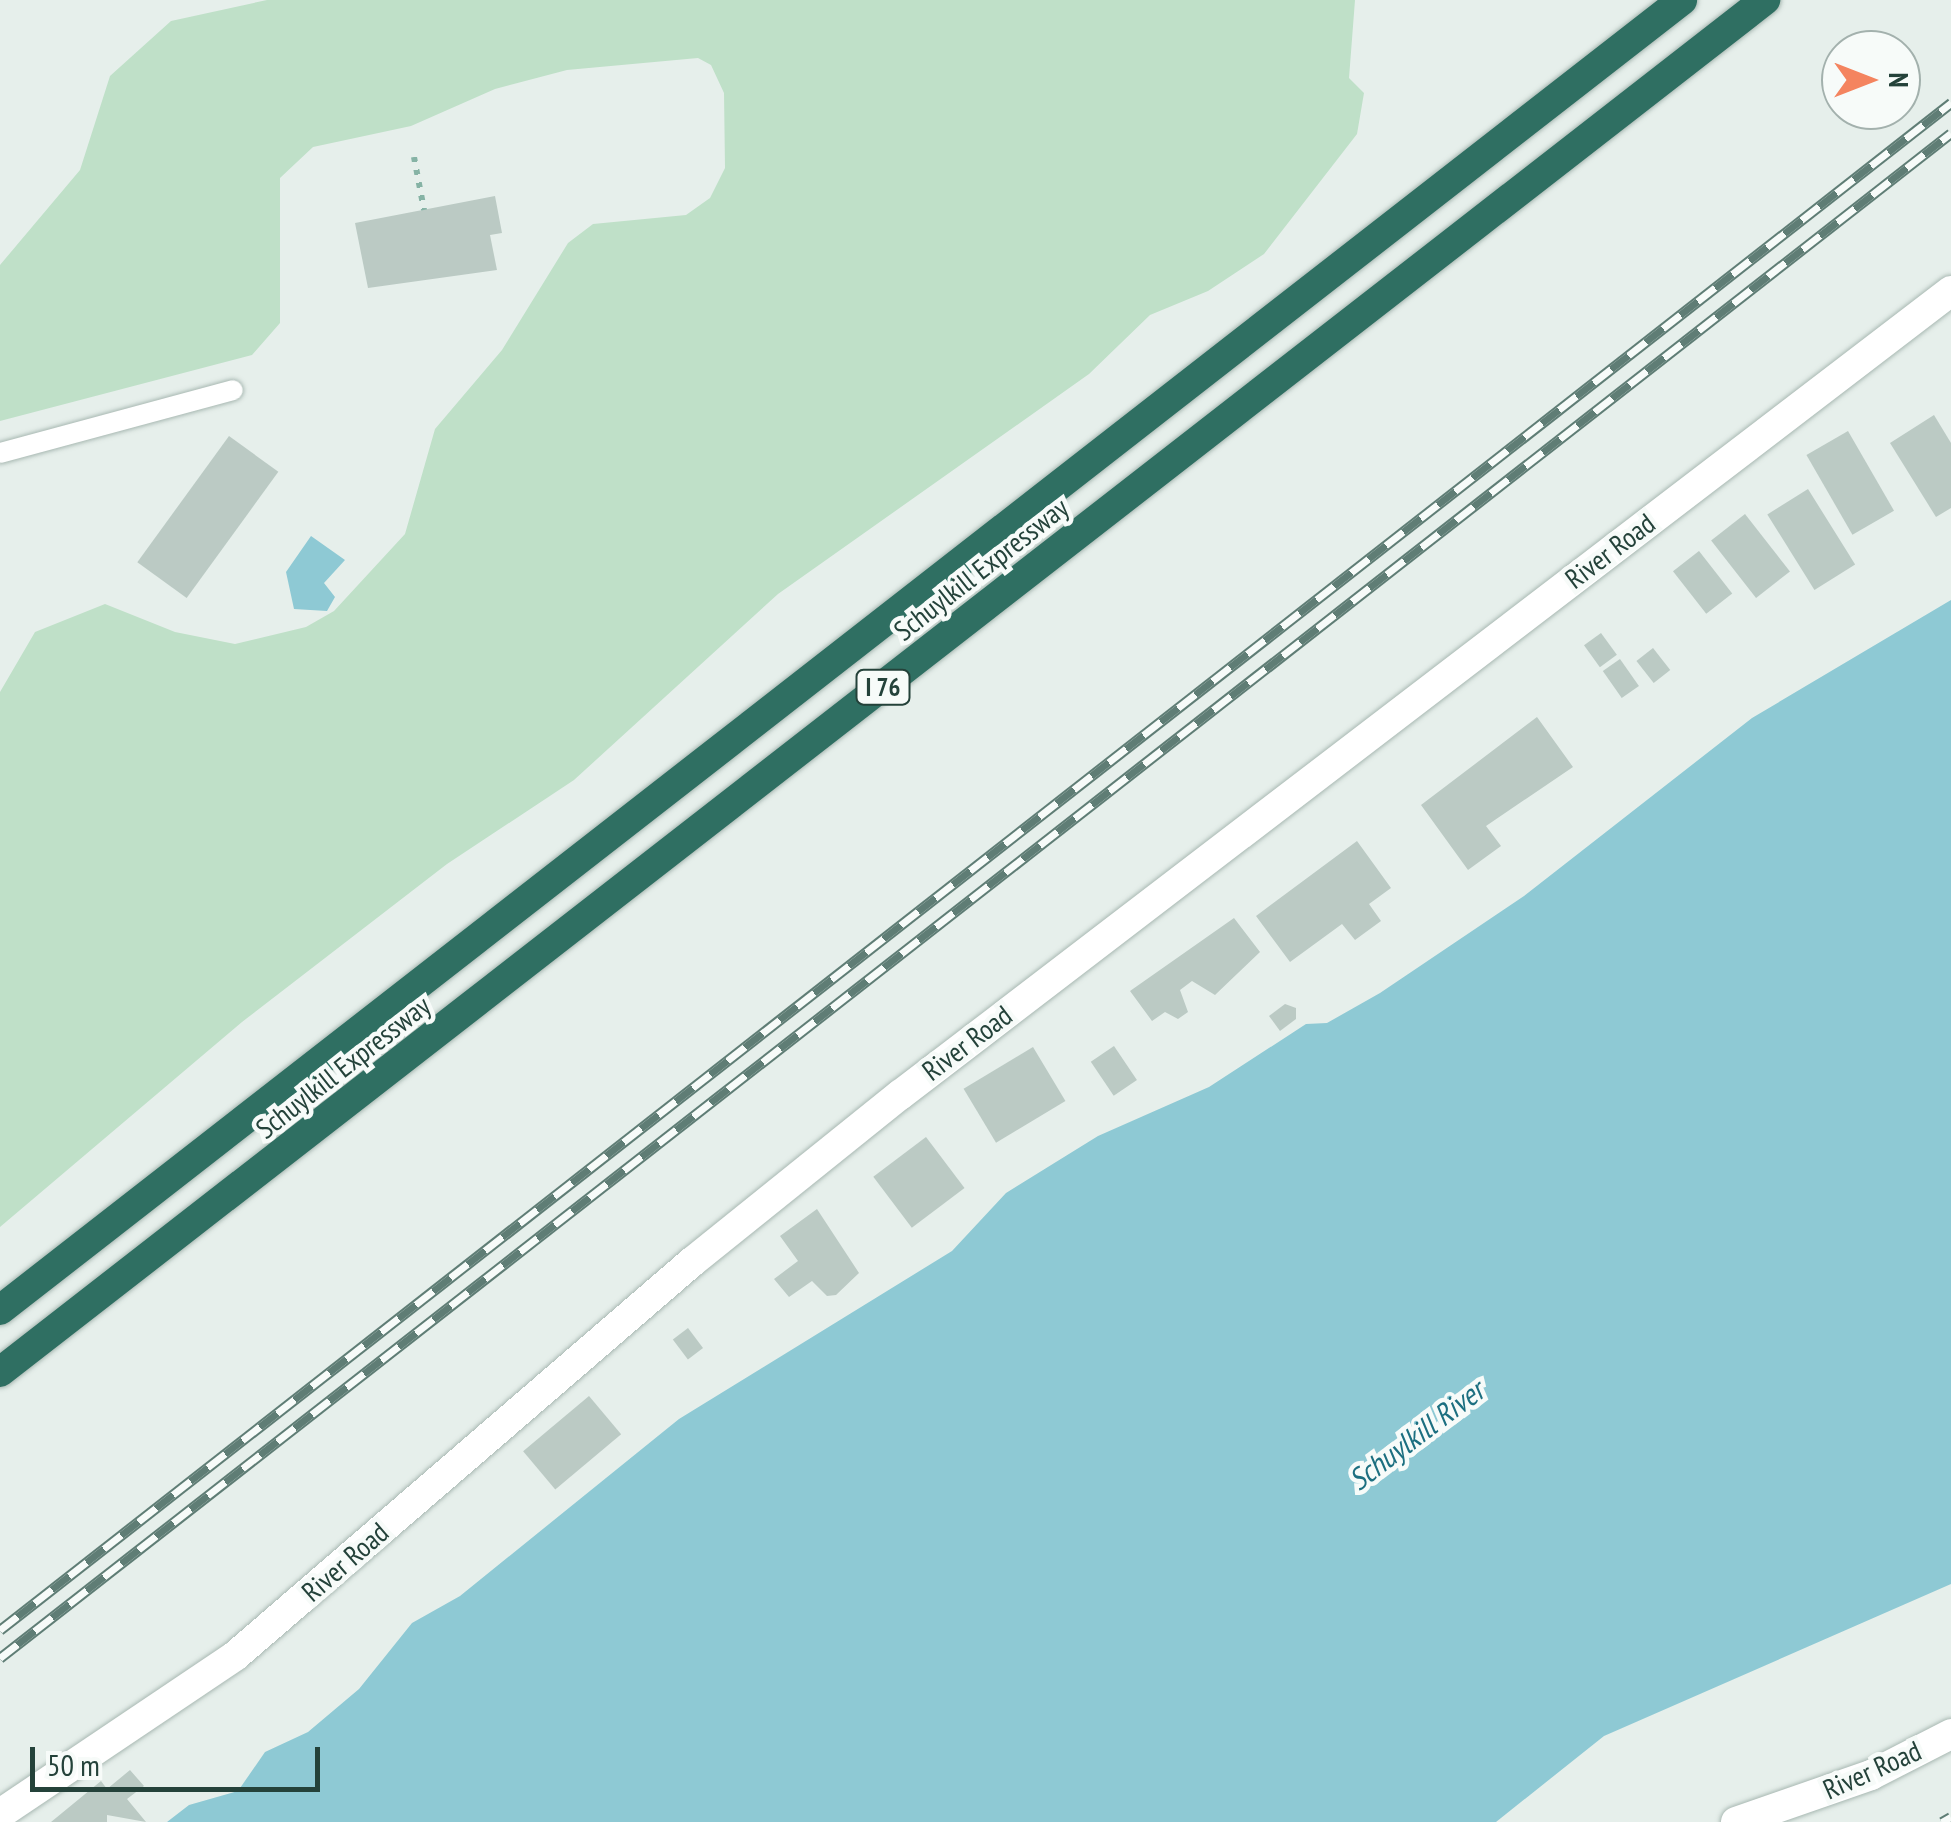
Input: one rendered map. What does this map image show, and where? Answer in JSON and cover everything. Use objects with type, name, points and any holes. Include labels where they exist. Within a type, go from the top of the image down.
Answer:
[{"type":"highway","name":"Schuylkill Expressway","points":[[0,1310],[1682,0]]},
{"type":"highway","name":"Schuylkill Expressway","points":[[0,1372],[1764,0]]},
{"type":"street","name":"River Road","points":[[0,1814],[234,1656],[886,1106],[1951,290]]},
{"type":"street","name":"River Road","points":[[1736,1822],[1847,1785],[1951,1734]]},
{"type":"lane","points":[[0,453],[233,390]]},
{"type":"path","points":[[414,157],[424,210]]},
{"type":"green space","points":[[267,0],[1355,0],[1349,78],[1364,93],[1357,134],[1264,254],[1208,291],[1150,315],[1089,374],[778,594],[574,780],[447,864],[242,1022],[0,1227],[0,692],[35,632],[105,604],[175,632],[235,644],[306,627],[334,611],[405,534],[435,429],[502,350],[568,243],[593,224],[686,215],[710,198],[725,168],[724,93],[711,65],[698,58],[567,70],[495,89],[411,126],[313,147],[280,178],[280,323],[252,355],[0,421],[0,265],[80,170],[110,76],[171,21]]},
{"type":"water","points":[[311,536],[345,560],[324,583],[335,597],[327,611],[294,609],[286,572]]},
{"type":"water","name":"Schuylkill River","points":[[1951,600],[1951,1584],[1604,1736],[1496,1822],[167,1822],[189,1805],[238,1791],[265,1752],[308,1732],[359,1689],[412,1623],[460,1596],[679,1419],[952,1251],[1006,1193],[1098,1136],[1209,1087],[1306,1024],[1327,1023],[1380,993],[1524,896],[1752,718]]},
{"type":"building","points":[[495,196],[502,233],[490,235],[497,270],[368,288],[355,223]]},
{"type":"building","points":[[1934,415],[1951,443],[1951,508],[1936,517],[1890,443]]},
{"type":"building","points":[[1848,431],[1894,511],[1852,535],[1806,455]]},
{"type":"building","points":[[229,436],[278,472],[187,598],[137,562]]},
{"type":"building","points":[[1808,489],[1855,564],[1814,590],[1767,514]]},
{"type":"building","points":[[1745,514],[1790,572],[1756,598],[1711,540]]},
{"type":"building","points":[[1699,551],[1732,594],[1706,614],[1673,571]]},
{"type":"building","points":[[1601,633],[1617,655],[1600,667],[1584,645]]},
{"type":"building","points":[[1653,648],[1670,670],[1654,683],[1636,661]]},
{"type":"building","points":[[1620,659],[1639,686],[1622,698],[1603,671]]},
{"type":"building","points":[[1537,717],[1573,767],[1486,826],[1501,846],[1468,870],[1421,805]]},
{"type":"building","points":[[1357,841],[1391,888],[1369,904],[1381,921],[1355,940],[1342,924],[1290,962],[1256,916]]},
{"type":"building","points":[[1234,918],[1260,952],[1215,995],[1192,981],[1180,990],[1188,1012],[1178,1019],[1165,1012],[1152,1021],[1130,991]]},
{"type":"building","points":[[1285,1004],[1296,1008],[1296,1019],[1280,1031],[1269,1016]]},
{"type":"building","points":[[1114,1046],[1137,1080],[1114,1096],[1091,1062]]},
{"type":"building","points":[[1033,1047],[1065,1101],[996,1143],[964,1089]]},
{"type":"building","points":[[926,1137],[965,1188],[912,1228],[873,1177]]},
{"type":"building","points":[[817,1209],[859,1273],[836,1295],[827,1296],[812,1281],[789,1297],[774,1279],[798,1261],[780,1236]]},
{"type":"building","points":[[688,1328],[703,1348],[688,1359],[673,1339]]},
{"type":"building","points":[[589,1396],[621,1434],[555,1490],[523,1451]]},
{"type":"building","points":[[130,1770],[144,1786],[127,1799],[146,1822],[107,1815],[107,1822],[51,1822],[101,1781],[107,1789]]},
{"type":"railway","points":[[0,1630],[1951,103]]},
{"type":"railway","points":[[0,1658],[1951,133]]},
{"type":"railway","points":[[1942,1822],[1951,1817]]}]
